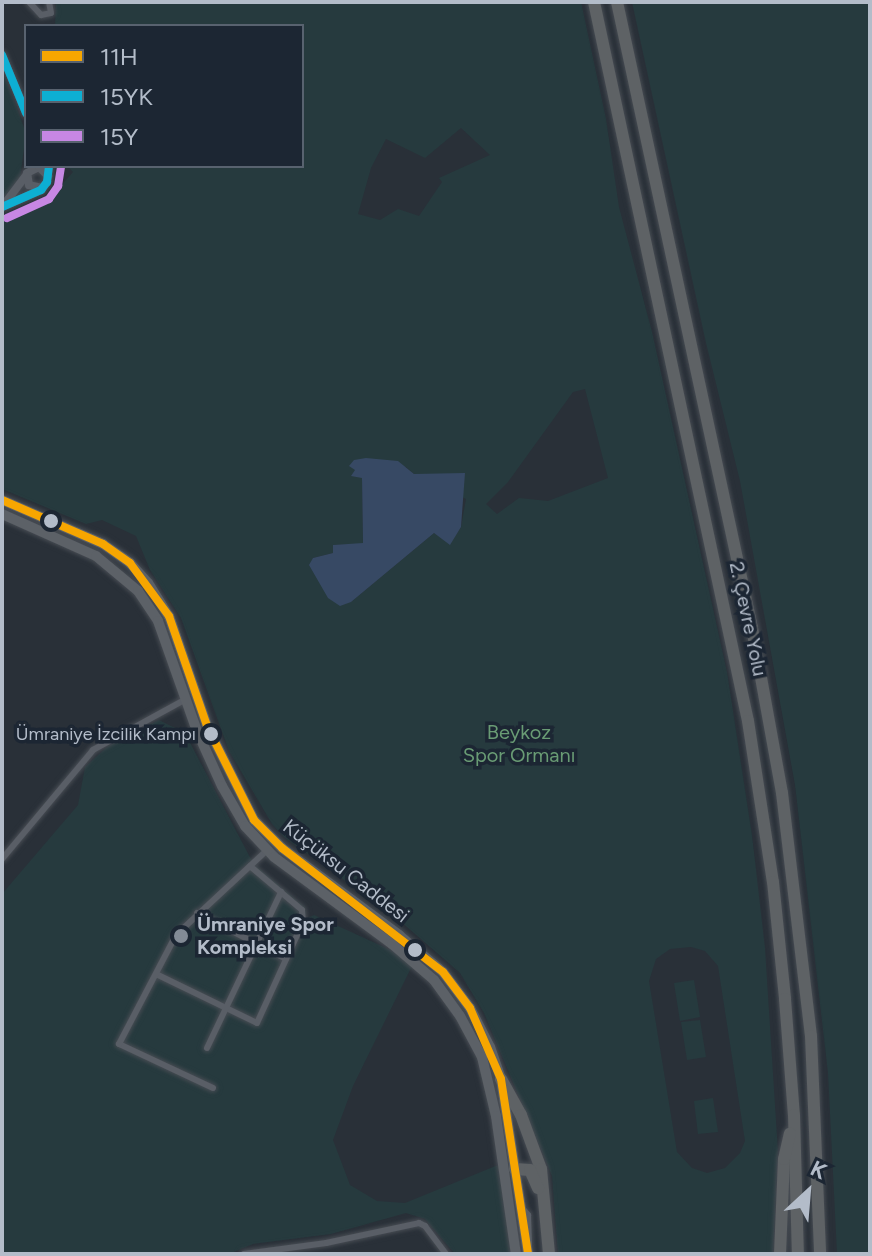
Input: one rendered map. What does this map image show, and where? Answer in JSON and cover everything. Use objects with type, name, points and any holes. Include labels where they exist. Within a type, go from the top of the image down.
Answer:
[{"type":"highway","name":"2. Çevre Yolu","points":[[594,2],[748,721],[773,882],[794,1115],[798,1254]]},
{"type":"highway","name":"2. Çevre Yolu","points":[[617,2],[749,614],[782,793],[811,1036],[820,1254]]},
{"type":"highway","points":[[501,1079],[521,1115],[541,1169],[548,1254]]},
{"type":"highway","points":[[780,1254],[784,1159],[794,1115]]},
{"type":"highway","points":[[515,1169],[523,1167],[534,1175],[548,1254]]},
{"type":"main road","name":"Küçüksu Caddesi","points":[[2,500],[117,552],[148,583],[191,697],[232,781],[271,846],[399,935],[445,986],[470,1008],[490,1047],[501,1079],[528,1252]]},
{"type":"main road","name":"Küçüksu Caddesi","points":[[2,514],[96,556],[120,572],[138,591],[169,635]]},
{"type":"main road","name":"Küçüksu Caddesi","points":[[445,986],[482,1057],[496,1116],[516,1254]]},
{"type":"main road","points":[[504,1179],[515,1169]]},
{"type":"street","points":[[29,2],[41,15],[51,13],[49,2]]},
{"type":"street","points":[[2,55],[24,108]]},
{"type":"street","points":[[41,168],[47,172],[47,182]]},
{"type":"street","points":[[2,207],[26,199],[47,182],[49,168]]},
{"type":"street","points":[[28,170],[27,182],[32,188],[47,182]]},
{"type":"street","points":[[2,207],[28,170]]},
{"type":"street","points":[[2,859],[93,750],[191,697]]},
{"type":"street","points":[[213,1088],[119,1044],[176,935],[271,846]]},
{"type":"street","points":[[156,974],[257,1023],[303,922],[302,910],[250,866]]},
{"type":"street","points":[[207,1048],[281,892]]},
{"type":"street","points":[[197,913],[286,959]]},
{"type":"street","points":[[244,1254],[326,1243],[419,1223],[425,1226],[446,1254]]},
{"type":"street","points":[[326,1243],[326,1254]]},
{"type":"green space","name":"Beykoz Spor Ormanı","points":[[56,2],[581,2],[606,119],[619,207],[652,332],[727,672],[752,835],[765,948],[778,1152],[773,1254],[558,1254],[552,1176],[484,1013],[460,973],[392,914],[284,837],[272,824],[229,751],[181,618],[150,570],[136,536],[102,520],[86,524],[2,489],[2,215],[46,198],[73,172],[69,168],[304,168],[304,24],[55,24]],"holes":[[[461,128],[490,155],[439,178],[442,182],[419,216],[398,209],[380,220],[358,214],[371,168],[386,139],[425,158]],[[585,389],[608,478],[548,501],[519,498],[497,514],[486,504],[508,482],[573,392]],[[406,467],[414,474],[466,499],[461,527],[450,544],[434,533],[351,602],[313,558],[333,553],[333,545],[363,544],[362,477],[355,470]],[[691,947],[705,951],[718,966],[745,1141],[740,1153],[725,1168],[707,1173],[692,1168],[677,1152],[649,981],[656,959],[670,949]]]},
{"type":"green space","points":[[632,2],[870,2],[870,1254],[837,1254],[828,1073],[795,785],[740,481],[706,343]]},
{"type":"green space","points":[[2,69],[24,128],[24,148],[20,178],[2,199]]},
{"type":"green space","points":[[159,720],[185,733],[253,863],[305,907],[306,919],[314,915],[397,953],[412,966],[353,1086],[333,1140],[350,1185],[377,1201],[405,1203],[498,1165],[511,1254],[455,1254],[425,1219],[406,1213],[331,1234],[253,1244],[229,1254],[2,1254],[2,894],[78,805],[85,767],[108,746]]},
{"type":"green space","points":[[694,980],[700,1017],[680,1021],[674,983]]},
{"type":"green space","points":[[700,1020],[706,1057],[687,1060],[681,1022]]},
{"type":"green space","points":[[713,1098],[718,1132],[698,1134],[694,1101]]},
{"type":"water","points":[[354,460],[398,461],[414,474],[465,473],[461,527],[450,545],[434,533],[351,602],[340,606],[328,598],[309,565],[313,558],[333,553],[333,545],[363,543],[362,478],[351,476],[355,470],[349,466]]},
{"type":"transit line","name":"15YK","points":[[2,55],[24,108]]},
{"type":"transit line","name":"15YK","points":[[2,207],[41,190],[47,182],[49,168]]},
{"type":"transit line","name":"15Y","points":[[7,218],[49,199],[58,186],[61,168]]},
{"type":"transit line","name":"11H","points":[[2,500],[103,544],[130,563],[169,616],[207,726],[254,820],[282,848],[443,972],[470,1008],[501,1079],[528,1254]]},
{"type":"place","name":"Ümraniye İzcilik Kampı","points":[[211,734]]},
{"type":"place","name":"Ümraniye Spor Kompleksi","points":[[181,936]]}]
